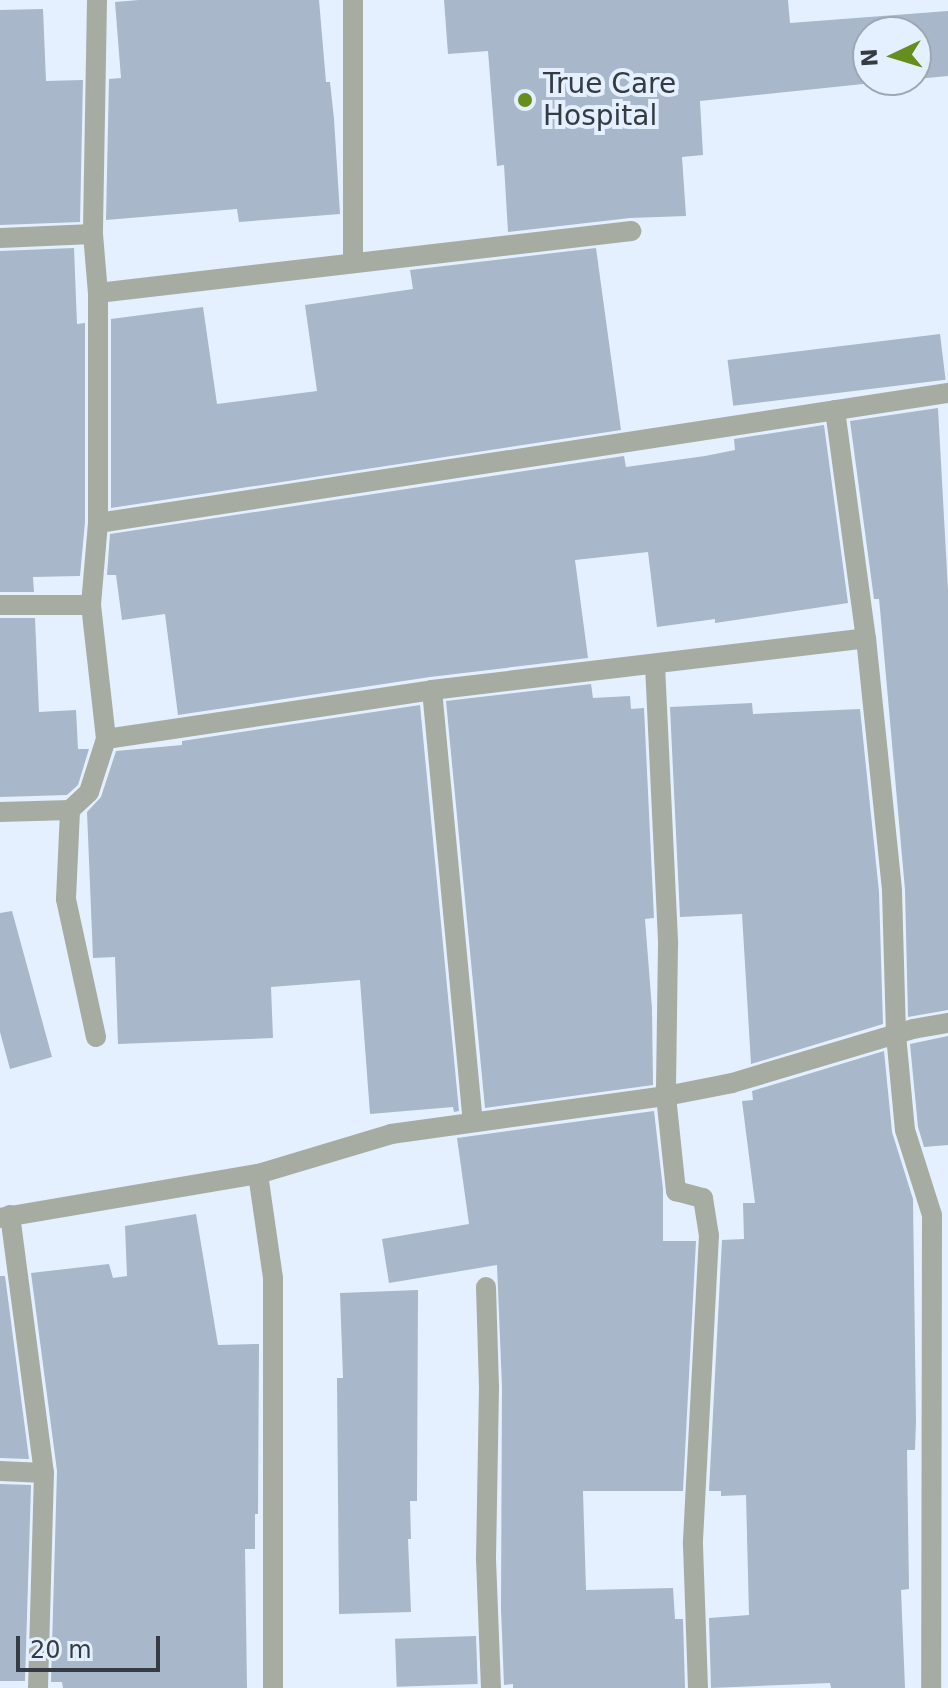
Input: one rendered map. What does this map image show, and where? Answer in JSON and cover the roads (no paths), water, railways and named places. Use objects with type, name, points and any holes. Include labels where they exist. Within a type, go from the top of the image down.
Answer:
[{"type":"street","points":[[0,812],[70,810],[89,792],[106,739],[91,605],[98,523],[98,293],[93,234],[97,0]]},
{"type":"street","points":[[353,0],[353,263]]},
{"type":"street","points":[[98,293],[631,231]]},
{"type":"street","points":[[0,238],[93,234]]},
{"type":"street","points":[[98,523],[948,393]]},
{"type":"street","points":[[835,410],[866,638],[892,891],[896,1035],[905,1130],[932,1215],[931,1688]]},
{"type":"street","points":[[0,605],[91,605]]},
{"type":"street","points":[[106,739],[432,690],[866,638]]},
{"type":"street","points":[[655,665],[668,944],[666,1096],[676,1191],[703,1198],[709,1235],[693,1545],[698,1688]]},
{"type":"street","points":[[432,690],[473,1122]]},
{"type":"street","points":[[70,810],[66,899],[96,1037]]},
{"type":"street","points":[[38,1688],[44,1473],[5,1216],[258,1174],[391,1134],[666,1096],[732,1083],[948,1023]]},
{"type":"street","points":[[258,1174],[273,1278],[273,1688]]},
{"type":"street","points":[[486,1287],[489,1387],[486,1559],[491,1688]]},
{"type":"street","points":[[0,1471],[44,1473]]},
{"type":"place","name":"True Care Hospital","points":[[525,100]]}]
